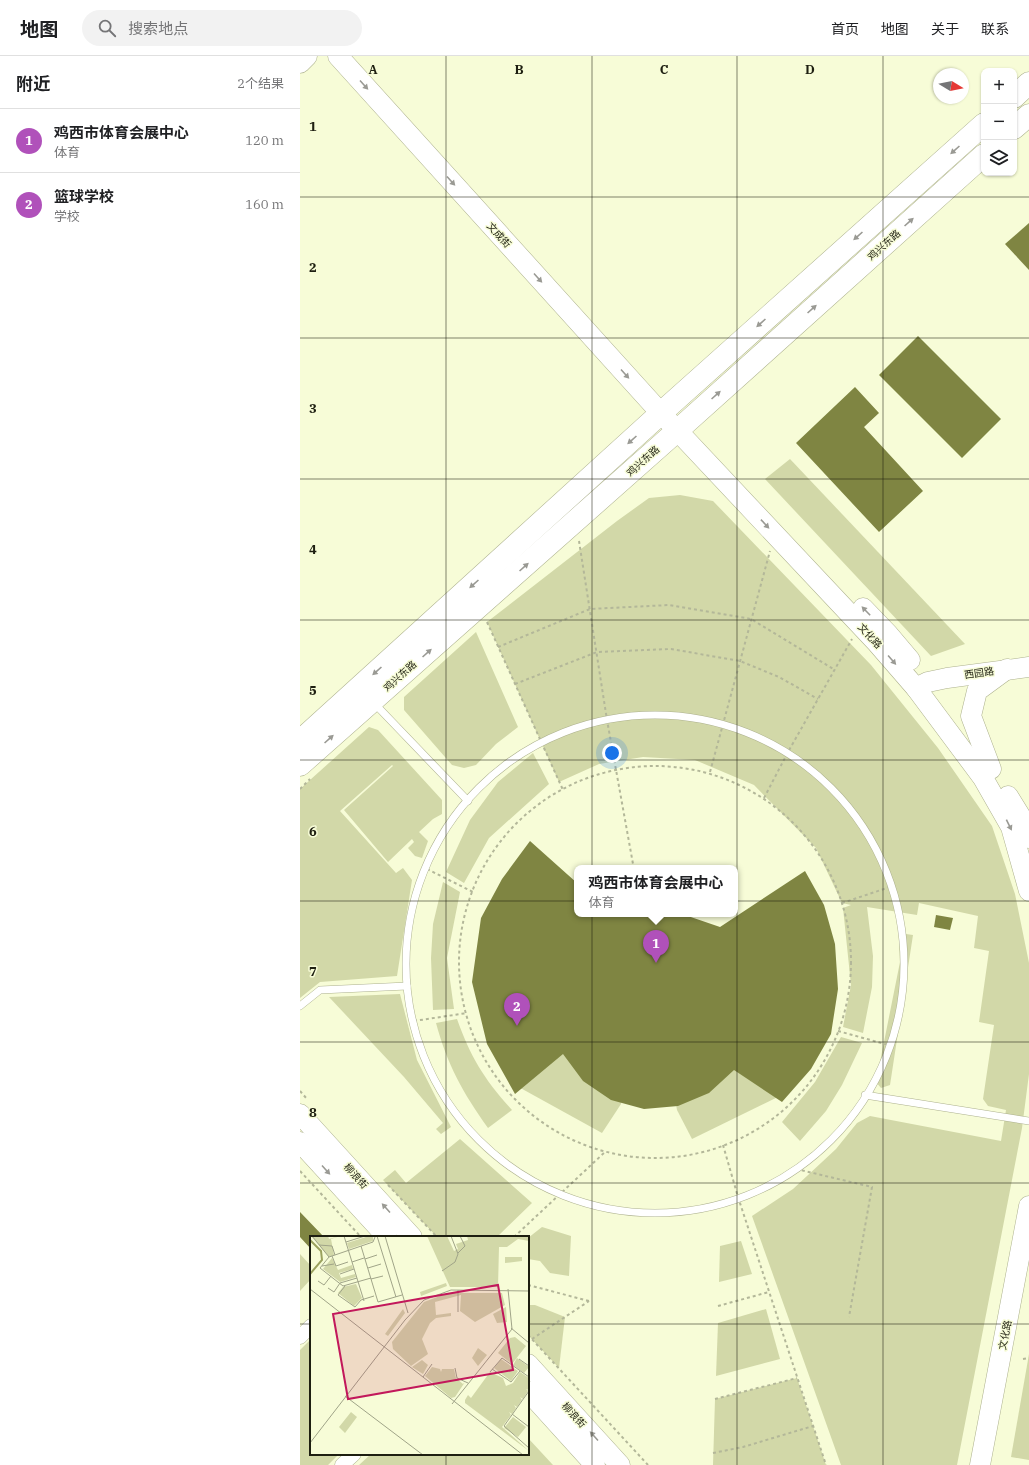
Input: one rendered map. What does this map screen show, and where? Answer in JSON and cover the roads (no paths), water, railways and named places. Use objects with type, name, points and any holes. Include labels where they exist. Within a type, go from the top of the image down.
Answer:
[{"type":"highway","points":[[1017,94],[1029,84]]},
{"type":"highway","points":[[1017,125],[1029,115]]},
{"type":"highway","name":"鸡兴东路","points":[[300,741],[666,409],[981,127]]},
{"type":"highway","name":"鸡兴东路","points":[[300,765],[682,426],[981,158]]},
{"type":"main road","points":[[300,63],[307,56]]},
{"type":"main road","name":"文成街","points":[[338,56],[666,409]]},
{"type":"main road","name":"文成街","points":[[356,56],[666,409]]},
{"type":"main road","name":"文化路","points":[[666,409],[888,634],[983,778],[1011,827],[1029,891]]},
{"type":"main road","name":"西园路","points":[[922,685],[1007,669],[1029,667]]},
{"type":"main road","points":[[991,769],[971,716],[977,691],[1007,669]]},
{"type":"main road","name":"文化路","points":[[922,685],[991,769],[1024,822],[1029,838]]},
{"type":"main road","name":"柳浪街","points":[[300,1114],[411,1236]]},
{"type":"main road","name":"柳浪街","points":[[300,1142],[386,1236]]},
{"type":"main road","name":"文化路","points":[[980,1465],[1029,1206]]},
{"type":"main road","name":"文化路","points":[[992,1465],[1029,1270]]},
{"type":"main road","name":"柳浪街","points":[[529,1365],[620,1465]]},
{"type":"main road","name":"柳浪街","points":[[529,1392],[595,1465]]},
{"type":"street","points":[[300,1337],[310,1327]]},
{"type":"street","points":[[342,1465],[353,1455]]},
{"type":"lane","points":[[372,701],[468,801]]},
{"type":"lane","points":[[645,712],[724,722],[795,755],[853,809],[891,878],[906,963],[891,1049],[848,1125],[782,1181],[701,1212],[614,1212],[561,1194],[532,1183],[465,1128],[421,1053],[405,976],[413,897],[446,825],[468,801],[500,767],[568,728],[645,712]]},
{"type":"lane","points":[[300,1006],[320,990],[407,986]]},
{"type":"lane","points":[[865,1095],[1029,1121]]},
{"type":"place","name":"鸡西市体育会展中心","points":[[656,963]]},
{"type":"place","name":"篮球学校","points":[[517,1026]]}]
